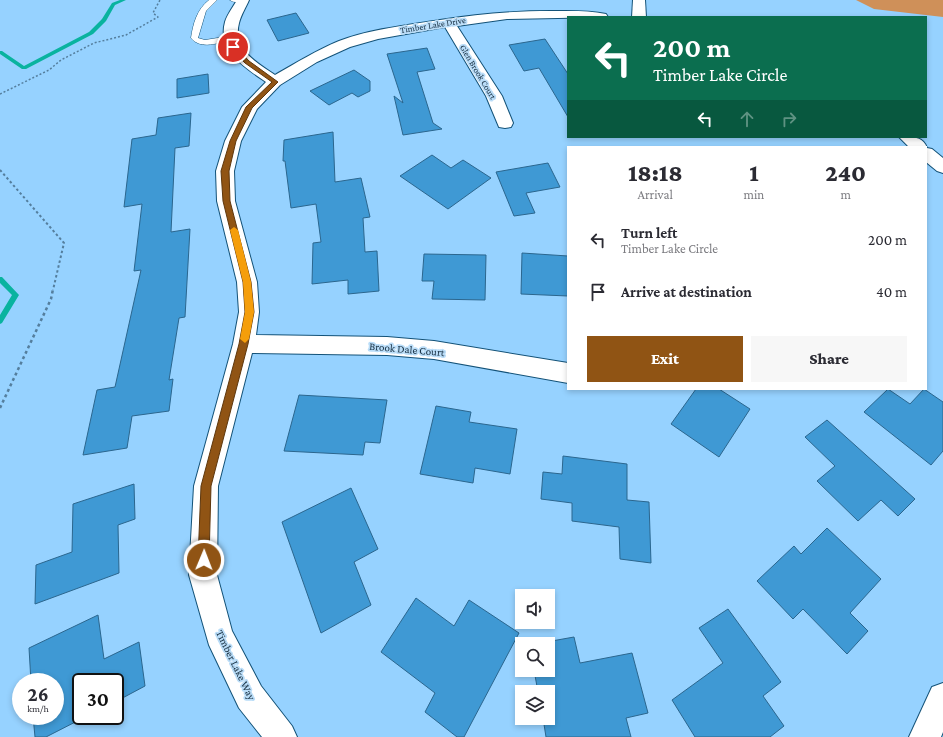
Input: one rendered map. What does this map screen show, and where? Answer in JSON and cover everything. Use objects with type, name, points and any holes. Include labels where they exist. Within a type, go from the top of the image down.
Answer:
[{"type":"street","points":[[243,0],[232,22],[230,38],[233,47],[247,62],[275,82]]},
{"type":"street","points":[[639,0],[639,16]]},
{"type":"street","name":"Timber Lake Drive","points":[[275,82],[312,59],[344,44],[376,35],[448,22],[507,15],[590,16]]},
{"type":"street","name":"Glen Brook Court","points":[[448,22],[494,96],[505,123]]},
{"type":"street","name":"Timber Lake Way","points":[[275,82],[250,107],[233,141],[225,171],[226,201],[247,282],[249,312],[244,344],[206,486],[203,575],[220,635],[250,697],[281,737]]},
{"type":"street","points":[[908,138],[918,146]]},
{"type":"street","points":[[927,154],[943,167]]},
{"type":"street","name":"Brook Dale Court","points":[[244,344],[387,346],[426,349],[567,373]]},
{"type":"street","points":[[925,737],[943,698]]},
{"type":"lane","points":[[214,0],[206,6],[197,25],[194,38],[196,41],[201,43],[230,38]]},
{"type":"lane","points":[[233,0],[243,0]]},
{"type":"path","points":[[0,94],[49,70],[61,60],[94,43],[126,35],[158,17],[153,13],[160,0]]},
{"type":"path","points":[[0,170],[64,243],[51,299],[0,408]]},
{"type":"shaded area","points":[[856,0],[943,0],[943,17],[874,9]]},
{"type":"building","points":[[296,13],[309,33],[278,41],[267,20]]},
{"type":"building","points":[[545,39],[567,72],[567,115],[539,68],[524,71],[509,45]]},
{"type":"building","points":[[427,48],[435,69],[417,72],[433,123],[442,129],[403,135],[394,96],[403,103],[387,54]]},
{"type":"building","points":[[354,70],[370,81],[370,91],[358,97],[352,93],[329,105],[310,91]]},
{"type":"building","points":[[208,74],[209,93],[177,98],[177,79]]},
{"type":"building","points":[[191,113],[189,146],[175,148],[171,232],[190,229],[185,317],[179,318],[169,380],[173,379],[169,411],[132,416],[127,448],[83,455],[97,390],[115,387],[141,270],[134,271],[142,204],[124,207],[132,139],[156,135],[158,118]]},
{"type":"building","points":[[333,132],[335,182],[361,178],[370,217],[363,218],[365,252],[377,251],[379,291],[348,294],[348,280],[312,284],[313,243],[321,242],[316,204],[291,208],[285,161],[283,161],[284,140]]},
{"type":"building","points":[[432,155],[451,168],[463,160],[491,178],[448,209],[400,176]]},
{"type":"building","points":[[548,163],[560,187],[526,193],[535,213],[514,216],[496,172]]},
{"type":"building","points":[[522,253],[567,256],[567,296],[521,294]]},
{"type":"building","points":[[424,254],[486,255],[485,300],[432,299],[434,281],[422,281]]},
{"type":"building","points":[[695,390],[721,390],[750,409],[719,457],[671,424]]},
{"type":"building","points":[[887,390],[889,390],[910,404],[923,390],[925,390],[943,402],[943,451],[931,465],[864,412]]},
{"type":"building","points":[[299,395],[387,400],[380,443],[365,442],[363,455],[284,451]]},
{"type":"building","points":[[436,406],[471,412],[469,422],[517,429],[510,474],[475,468],[473,483],[420,474]]},
{"type":"building","points":[[827,420],[915,499],[898,516],[881,500],[858,521],[817,481],[835,466],[805,437]]},
{"type":"building","points":[[563,456],[627,464],[627,500],[649,502],[651,563],[620,559],[619,527],[572,521],[572,503],[541,499],[543,472],[562,474]]},
{"type":"building","points":[[134,484],[135,519],[118,525],[119,573],[35,604],[36,565],[72,552],[73,504]]},
{"type":"building","points":[[351,488],[378,549],[354,562],[371,605],[321,633],[282,522]]},
{"type":"building","points":[[827,528],[881,579],[850,613],[868,631],[847,654],[803,609],[793,619],[757,581],[794,546],[801,554]]},
{"type":"building","points":[[416,598],[454,626],[469,600],[519,633],[517,637],[515,637],[515,641],[464,737],[457,737],[425,712],[435,693],[381,652]]},
{"type":"building","points":[[728,609],[781,682],[763,696],[784,726],[770,737],[695,737],[672,700],[723,663],[699,628]]},
{"type":"building","points":[[98,615],[104,659],[139,642],[145,686],[124,697],[124,673],[72,673],[72,724],[46,737],[35,737],[34,725],[64,725],[64,673],[30,673],[29,648]]},
{"type":"building","points":[[574,637],[580,663],[632,653],[648,713],[626,718],[631,737],[546,737],[544,725],[555,725],[555,685],[537,685],[535,677],[555,677],[555,640]]},
{"type":"waterway","points":[[0,52],[24,68],[91,33],[104,20],[113,4],[124,0]]},
{"type":"waterway","points":[[0,279],[16,295],[0,321]]},
{"type":"slow traffic","points":[[234,230],[247,282],[249,312],[245,339]]},
{"type":"route","points":[[204,560],[206,486],[244,344],[249,312],[247,282],[226,201],[225,171],[233,141],[250,107],[275,82],[247,62],[233,47]]}]
